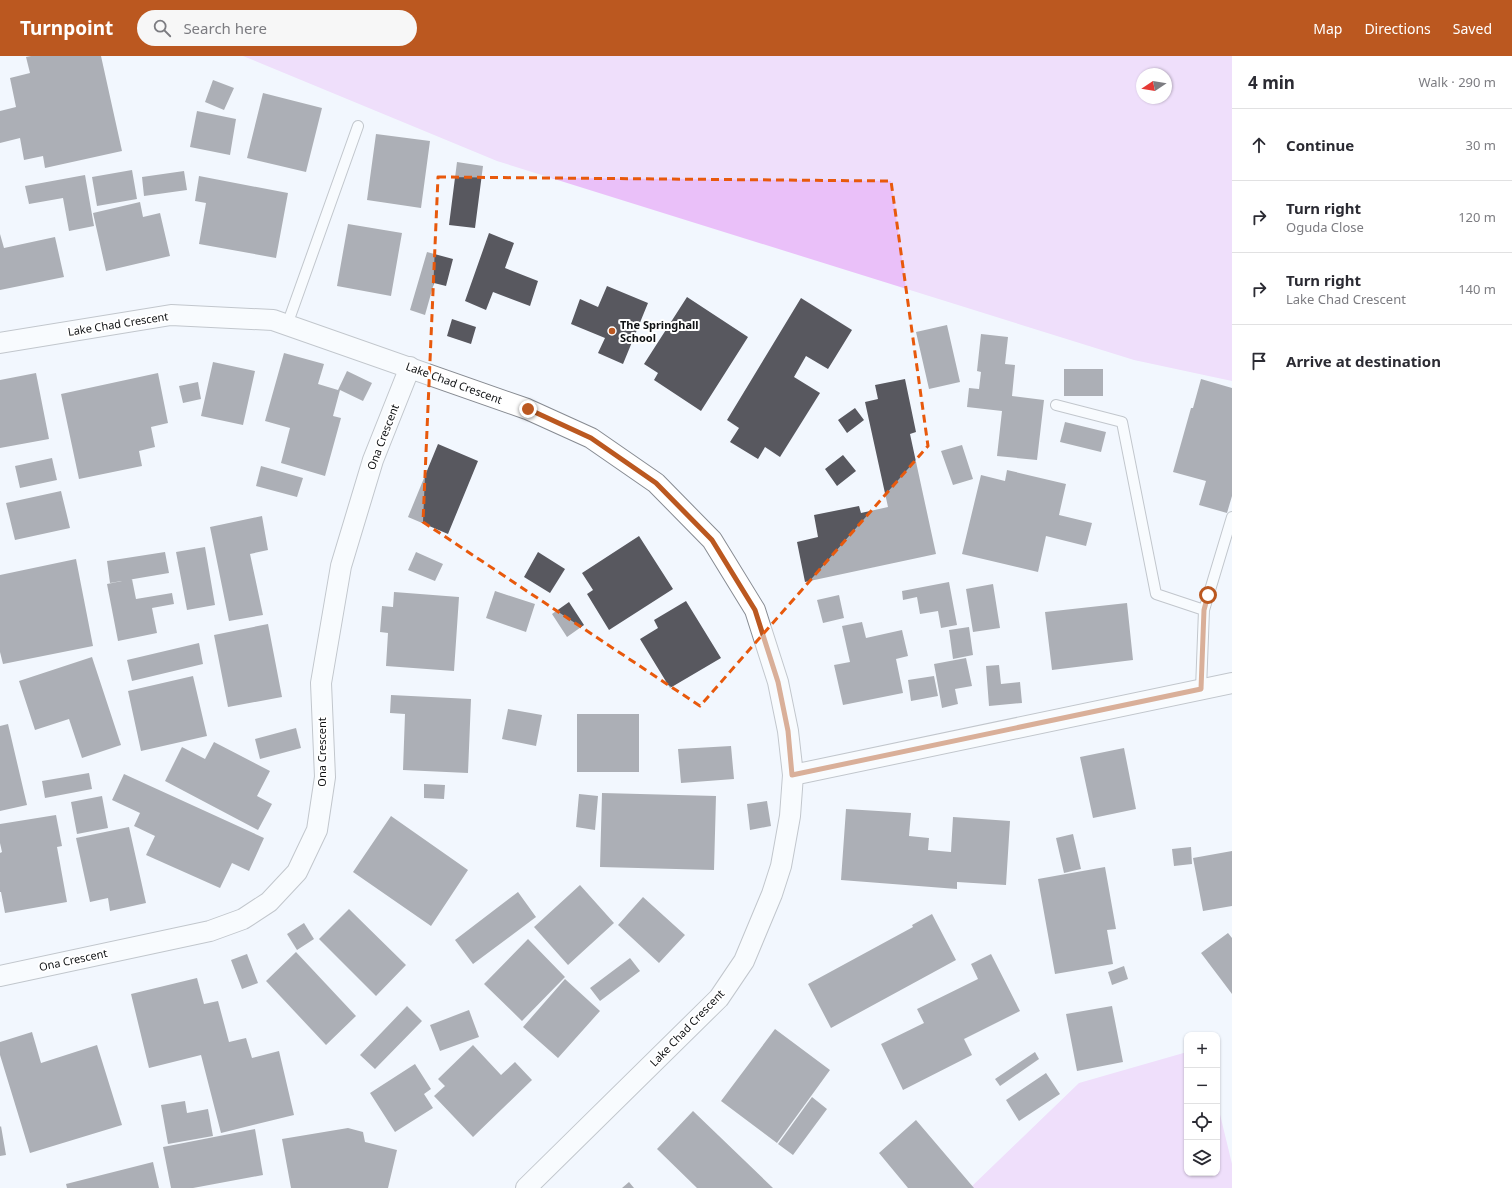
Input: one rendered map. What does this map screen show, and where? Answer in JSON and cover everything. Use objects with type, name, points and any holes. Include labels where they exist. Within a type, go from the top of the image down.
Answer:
[{"type":"street","name":"Lake Chad Crescent","points":[[0,343],[171,316],[273,320],[528,409],[591,438],[656,483],[712,540],[755,610],[778,682],[788,731],[792,775],[790,816],[781,866],[772,894],[744,962],[719,998],[526,1188]]},
{"type":"street","name":"Ona Crescent","points":[[0,976],[210,931],[243,919],[269,902],[297,872],[317,830],[324,777],[321,683],[341,566],[373,460],[410,367]]},
{"type":"street","points":[[792,775],[1232,683]]},
{"type":"lane","points":[[287,325],[358,126]]},
{"type":"lane","points":[[1056,404],[1122,422],[1156,594],[1204,610]]},
{"type":"lane","points":[[1201,689],[1204,610],[1232,517]]},
{"type":"highlighted area","points":[[438,177],[891,181],[928,446],[700,706],[423,522]]},
{"type":"shaded area","points":[[243,56],[1232,56],[1232,381],[1134,360],[497,161]]},
{"type":"shaded area","points":[[1184,1053],[1184,1176],[1220,1176],[1220,1114],[1232,1164],[1232,1188],[970,1188],[1079,1083]]},
{"type":"building","points":[[101,56],[122,151],[45,168],[43,156],[24,160],[20,138],[0,143],[0,111],[16,107],[10,78],[30,73],[26,57]]},
{"type":"building","points":[[213,80],[234,88],[224,110],[205,102]]},
{"type":"building","points":[[263,93],[322,108],[306,172],[247,158]]},
{"type":"building","points":[[197,111],[236,119],[230,155],[190,147]]},
{"type":"building","points":[[376,134],[430,141],[421,208],[367,200]]},
{"type":"building","points":[[457,162],[483,166],[475,228],[449,225]]},
{"type":"building","points":[[132,170],[137,199],[97,206],[92,177]]},
{"type":"building","points":[[184,171],[187,190],[144,196],[142,177]]},
{"type":"building","points":[[85,175],[94,226],[69,231],[63,198],[29,204],[25,186]]},
{"type":"building","points":[[199,176],[288,193],[276,258],[199,244],[206,203],[195,201]]},
{"type":"building","points":[[140,202],[143,217],[160,213],[170,256],[106,271],[93,213]]},
{"type":"building","points":[[348,224],[402,233],[391,296],[337,286]]},
{"type":"building","points":[[489,233],[514,243],[505,268],[538,281],[530,306],[493,292],[486,310],[465,301]]},
{"type":"building","points":[[0,234],[4,248],[55,237],[64,277],[0,290]]},
{"type":"building","points":[[427,252],[453,259],[446,286],[434,283],[425,315],[410,310]]},
{"type":"building","name":"The Springhall School","points":[[607,286],[648,303],[623,364],[598,353],[605,338],[571,324],[580,299],[598,307]]},
{"type":"building","points":[[687,297],[748,337],[701,411],[654,380],[658,373],[644,364]]},
{"type":"building","points":[[801,298],[852,330],[828,369],[806,356],[794,377],[820,393],[780,457],[765,447],[758,459],[730,442],[739,428],[727,420]]},
{"type":"building","points":[[452,319],[476,327],[471,344],[447,336]]},
{"type":"building","points":[[947,325],[960,382],[929,389],[916,332]]},
{"type":"building","points":[[981,334],[1008,337],[1005,364],[1015,365],[1012,396],[1044,400],[1037,460],[997,456],[1002,411],[967,407],[969,388],[979,389],[981,372],[977,371]]},
{"type":"building","points":[[284,353],[324,364],[318,384],[338,390],[347,371],[372,383],[363,401],[340,390],[333,416],[341,418],[325,476],[281,463],[290,428],[265,421]]},
{"type":"building","points":[[213,362],[255,371],[243,425],[201,416]]},
{"type":"building","points":[[1064,369],[1103,369],[1103,396],[1064,396]]},
{"type":"building","points":[[36,373],[49,439],[0,448],[0,380]]},
{"type":"building","points":[[158,373],[168,423],[151,427],[155,447],[139,451],[142,466],[79,479],[61,394]]},
{"type":"building","points":[[905,379],[916,432],[910,434],[936,554],[805,582],[797,542],[818,537],[814,515],[859,506],[861,513],[888,507],[865,402],[878,399],[875,385]]},
{"type":"building","points":[[1201,379],[1232,388],[1232,496],[1227,513],[1199,505],[1206,481],[1173,472],[1191,408],[1193,408]]},
{"type":"building","points":[[198,382],[201,399],[183,403],[179,386]]},
{"type":"building","points":[[855,408],[864,420],[847,433],[838,420]]},
{"type":"building","points":[[1065,422],[1106,432],[1101,452],[1060,442]]},
{"type":"building","points":[[438,444],[478,461],[448,534],[408,517]]},
{"type":"building","points":[[962,445],[973,479],[953,485],[941,451]]},
{"type":"building","points":[[843,455],[856,471],[837,486],[825,469]]},
{"type":"building","points":[[52,458],[57,480],[20,488],[15,466]]},
{"type":"building","points":[[261,466],[303,478],[297,497],[256,486]]},
{"type":"building","points":[[1007,470],[1066,484],[1059,515],[1092,523],[1086,546],[1046,536],[1038,572],[962,554],[981,475],[1005,481]]},
{"type":"building","points":[[61,491],[70,528],[15,540],[6,503]]},
{"type":"building","points":[[262,516],[268,550],[250,554],[263,615],[229,621],[210,527]]},
{"type":"building","points":[[639,536],[673,589],[609,630],[587,594],[593,590],[582,573]]},
{"type":"building","points":[[205,547],[215,605],[187,610],[176,552]]},
{"type":"building","points":[[165,552],[169,573],[110,583],[107,561]]},
{"type":"building","points":[[416,552],[443,564],[435,581],[408,570]]},
{"type":"building","points":[[538,552],[565,569],[550,593],[524,577]]},
{"type":"building","points":[[76,559],[93,646],[3,664],[0,652],[0,575]]},
{"type":"building","points":[[132,579],[136,599],[172,593],[174,604],[152,608],[157,633],[118,641],[107,584]]},
{"type":"building","points":[[949,582],[957,625],[941,628],[938,611],[920,614],[917,597],[903,600],[902,591]]},
{"type":"building","points":[[993,584],[1000,628],[973,632],[966,589]]},
{"type":"building","points":[[495,591],[535,604],[526,632],[486,618]]},
{"type":"building","points":[[394,592],[459,597],[454,671],[386,666],[388,633],[380,632],[382,606],[393,607]]},
{"type":"building","points":[[839,595],[844,618],[823,623],[817,600]]},
{"type":"building","points":[[686,601],[721,658],[670,688],[640,639],[658,628],[654,620]]},
{"type":"building","points":[[569,602],[584,625],[567,637],[552,614]]},
{"type":"building","points":[[1127,603],[1133,660],[1052,670],[1045,612]]},
{"type":"building","points":[[862,622],[866,638],[902,630],[908,656],[896,659],[903,693],[843,705],[834,665],[850,662],[842,626]]},
{"type":"building","points":[[268,624],[282,697],[228,707],[214,635]]},
{"type":"building","points":[[969,627],[973,655],[953,659],[949,630]]},
{"type":"building","points":[[199,643],[203,664],[132,681],[127,660]]},
{"type":"building","points":[[92,657],[121,745],[82,758],[69,719],[35,730],[19,681]]},
{"type":"building","points":[[966,658],[972,686],[955,689],[958,704],[942,708],[934,664]]},
{"type":"building","points":[[999,665],[1001,684],[1020,682],[1022,703],[989,706],[986,666]]},
{"type":"building","points":[[193,676],[207,736],[141,751],[128,691]]},
{"type":"building","points":[[934,676],[938,696],[911,701],[908,680]]},
{"type":"building","points":[[391,695],[471,699],[468,773],[403,770],[405,714],[390,713]]},
{"type":"building","points":[[508,709],[542,715],[536,746],[502,739]]},
{"type":"building","points":[[577,714],[639,714],[639,772],[577,772]]},
{"type":"building","points":[[8,724],[27,805],[0,811],[0,726]]},
{"type":"building","points":[[296,728],[301,748],[260,759],[255,739]]},
{"type":"building","points":[[214,742],[270,771],[257,796],[272,804],[258,830],[165,781],[182,747],[205,759]]},
{"type":"building","points":[[731,746],[734,779],[681,783],[678,749]]},
{"type":"building","points":[[1124,748],[1136,809],[1093,818],[1080,757]]},
{"type":"building","points":[[89,773],[92,789],[45,798],[42,781]]},
{"type":"building","points":[[124,774],[264,838],[249,871],[232,863],[220,888],[146,855],[155,836],[134,826],[140,813],[112,800]]},
{"type":"building","points":[[424,784],[445,785],[444,799],[424,798]]},
{"type":"building","points":[[602,793],[716,796],[714,870],[600,867]]},
{"type":"building","points":[[579,794],[598,796],[595,830],[576,827]]},
{"type":"building","points":[[102,796],[108,828],[77,834],[71,802]]},
{"type":"building","points":[[767,801],[771,826],[750,830],[747,804]]},
{"type":"building","points":[[846,809],[911,813],[909,836],[929,838],[928,850],[951,852],[953,817],[1010,821],[1006,885],[957,882],[957,889],[841,880]]},
{"type":"building","points":[[56,815],[62,846],[57,847],[67,902],[5,913],[0,892],[0,853],[2,852],[0,843],[0,824]]},
{"type":"building","points":[[391,816],[468,870],[431,926],[353,872]]},
{"type":"building","points":[[129,827],[146,903],[110,911],[108,898],[90,902],[76,838]]},
{"type":"building","points":[[1073,834],[1081,869],[1064,873],[1056,838]]},
{"type":"building","points":[[1191,847],[1192,864],[1174,866],[1172,849]]},
{"type":"building","points":[[1232,851],[1232,906],[1203,911],[1193,858]]},
{"type":"building","points":[[1105,867],[1116,929],[1107,930],[1113,964],[1055,974],[1038,879]]},
{"type":"building","points":[[580,885],[614,923],[568,965],[534,927]]},
{"type":"building","points":[[518,892],[536,917],[473,964],[455,940]]},
{"type":"building","points":[[643,897],[685,935],[659,963],[618,925]]},
{"type":"building","points":[[349,909],[406,965],[376,996],[319,939]]},
{"type":"building","points":[[932,914],[956,960],[831,1028],[808,984],[913,927],[912,925]]},
{"type":"building","points":[[304,923],[314,939],[297,950],[287,934]]},
{"type":"building","points":[[1228,933],[1232,938],[1232,994],[1201,953]]},
{"type":"building","points":[[528,939],[565,977],[522,1021],[484,984]]},
{"type":"building","points":[[296,952],[356,1016],[326,1045],[266,981]]},
{"type":"building","points":[[247,954],[258,983],[242,989],[231,960]]},
{"type":"building","points":[[991,954],[1020,1011],[964,1039],[972,1055],[903,1090],[881,1044],[924,1023],[917,1009],[978,979],[971,964]]},
{"type":"building","points":[[630,958],[640,971],[600,1001],[590,988]]},
{"type":"building","points":[[1124,966],[1128,979],[1112,985],[1108,972]]},
{"type":"building","points":[[197,978],[204,1004],[218,1001],[229,1042],[246,1038],[252,1058],[279,1051],[294,1115],[221,1133],[201,1055],[149,1068],[131,994]]},
{"type":"building","points":[[565,979],[600,1011],[558,1058],[523,1027]]},
{"type":"building","points":[[407,1006],[422,1021],[375,1069],[360,1055]]},
{"type":"building","points":[[1112,1006],[1123,1062],[1077,1071],[1066,1014]]},
{"type":"building","points":[[469,1010],[479,1037],[440,1051],[430,1025]]},
{"type":"building","points":[[775,1029],[830,1070],[777,1143],[721,1101]]},
{"type":"building","points":[[32,1032],[41,1063],[97,1045],[122,1125],[30,1153],[0,1055],[0,1042]]},
{"type":"building","points":[[473,1045],[501,1075],[515,1062],[532,1080],[473,1137],[434,1096],[445,1086],[438,1079]]},
{"type":"building","points":[[1035,1052],[1039,1059],[1000,1086],[995,1079]]},
{"type":"building","points":[[415,1064],[431,1089],[424,1094],[433,1108],[395,1132],[370,1093]]},
{"type":"building","points":[[1046,1073],[1060,1094],[1019,1121],[1006,1100]]},
{"type":"building","points":[[812,1097],[827,1109],[793,1155],[778,1144]]},
{"type":"building","points":[[185,1101],[187,1113],[208,1109],[213,1136],[168,1144],[161,1105]]},
{"type":"building","points":[[693,1111],[773,1188],[697,1188],[657,1149]]},
{"type":"building","points":[[916,1120],[974,1188],[908,1188],[879,1153]]},
{"type":"building","points":[[1,1126],[6,1155],[0,1156],[0,1127]]},
{"type":"building","points":[[348,1128],[363,1132],[365,1142],[397,1150],[388,1188],[291,1188],[282,1139]]},
{"type":"building","points":[[255,1129],[263,1175],[193,1188],[171,1188],[163,1147]]},
{"type":"building","points":[[153,1162],[159,1188],[67,1188],[66,1184]]},
{"type":"building","points":[[629,1182],[634,1188],[622,1188]]},
{"type":"place","name":"The Springhall School","points":[[612,331]]},
{"type":"route","points":[[528,409],[591,438],[656,483],[712,540],[755,610],[778,682],[788,731],[792,775],[1201,689],[1204,610],[1208,595]]}]
